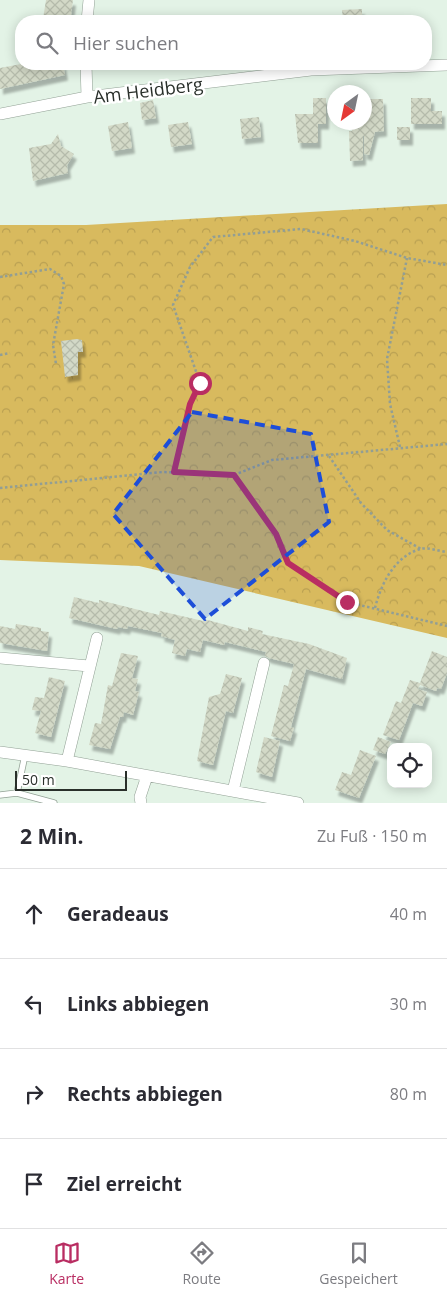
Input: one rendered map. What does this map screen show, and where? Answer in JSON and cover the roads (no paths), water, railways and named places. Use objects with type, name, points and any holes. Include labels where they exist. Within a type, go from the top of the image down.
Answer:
[{"type":"street","points":[[88,15],[89,0]]},
{"type":"street","name":"Am Heidberg","points":[[432,66],[447,65]]},
{"type":"street","points":[[86,70],[87,97]]},
{"type":"street","name":"Am Heidberg","points":[[0,114],[87,97],[311,70]]},
{"type":"street","points":[[67,762],[97,638]]},
{"type":"street","points":[[0,658],[89,666]]},
{"type":"street","points":[[232,791],[264,663]]},
{"type":"street","points":[[0,752],[298,803]]},
{"type":"street","points":[[141,803],[140,797],[147,776]]},
{"type":"lane","points":[[17,792],[25,756]]},
{"type":"lane","points":[[0,795],[17,792],[54,803]]}]
